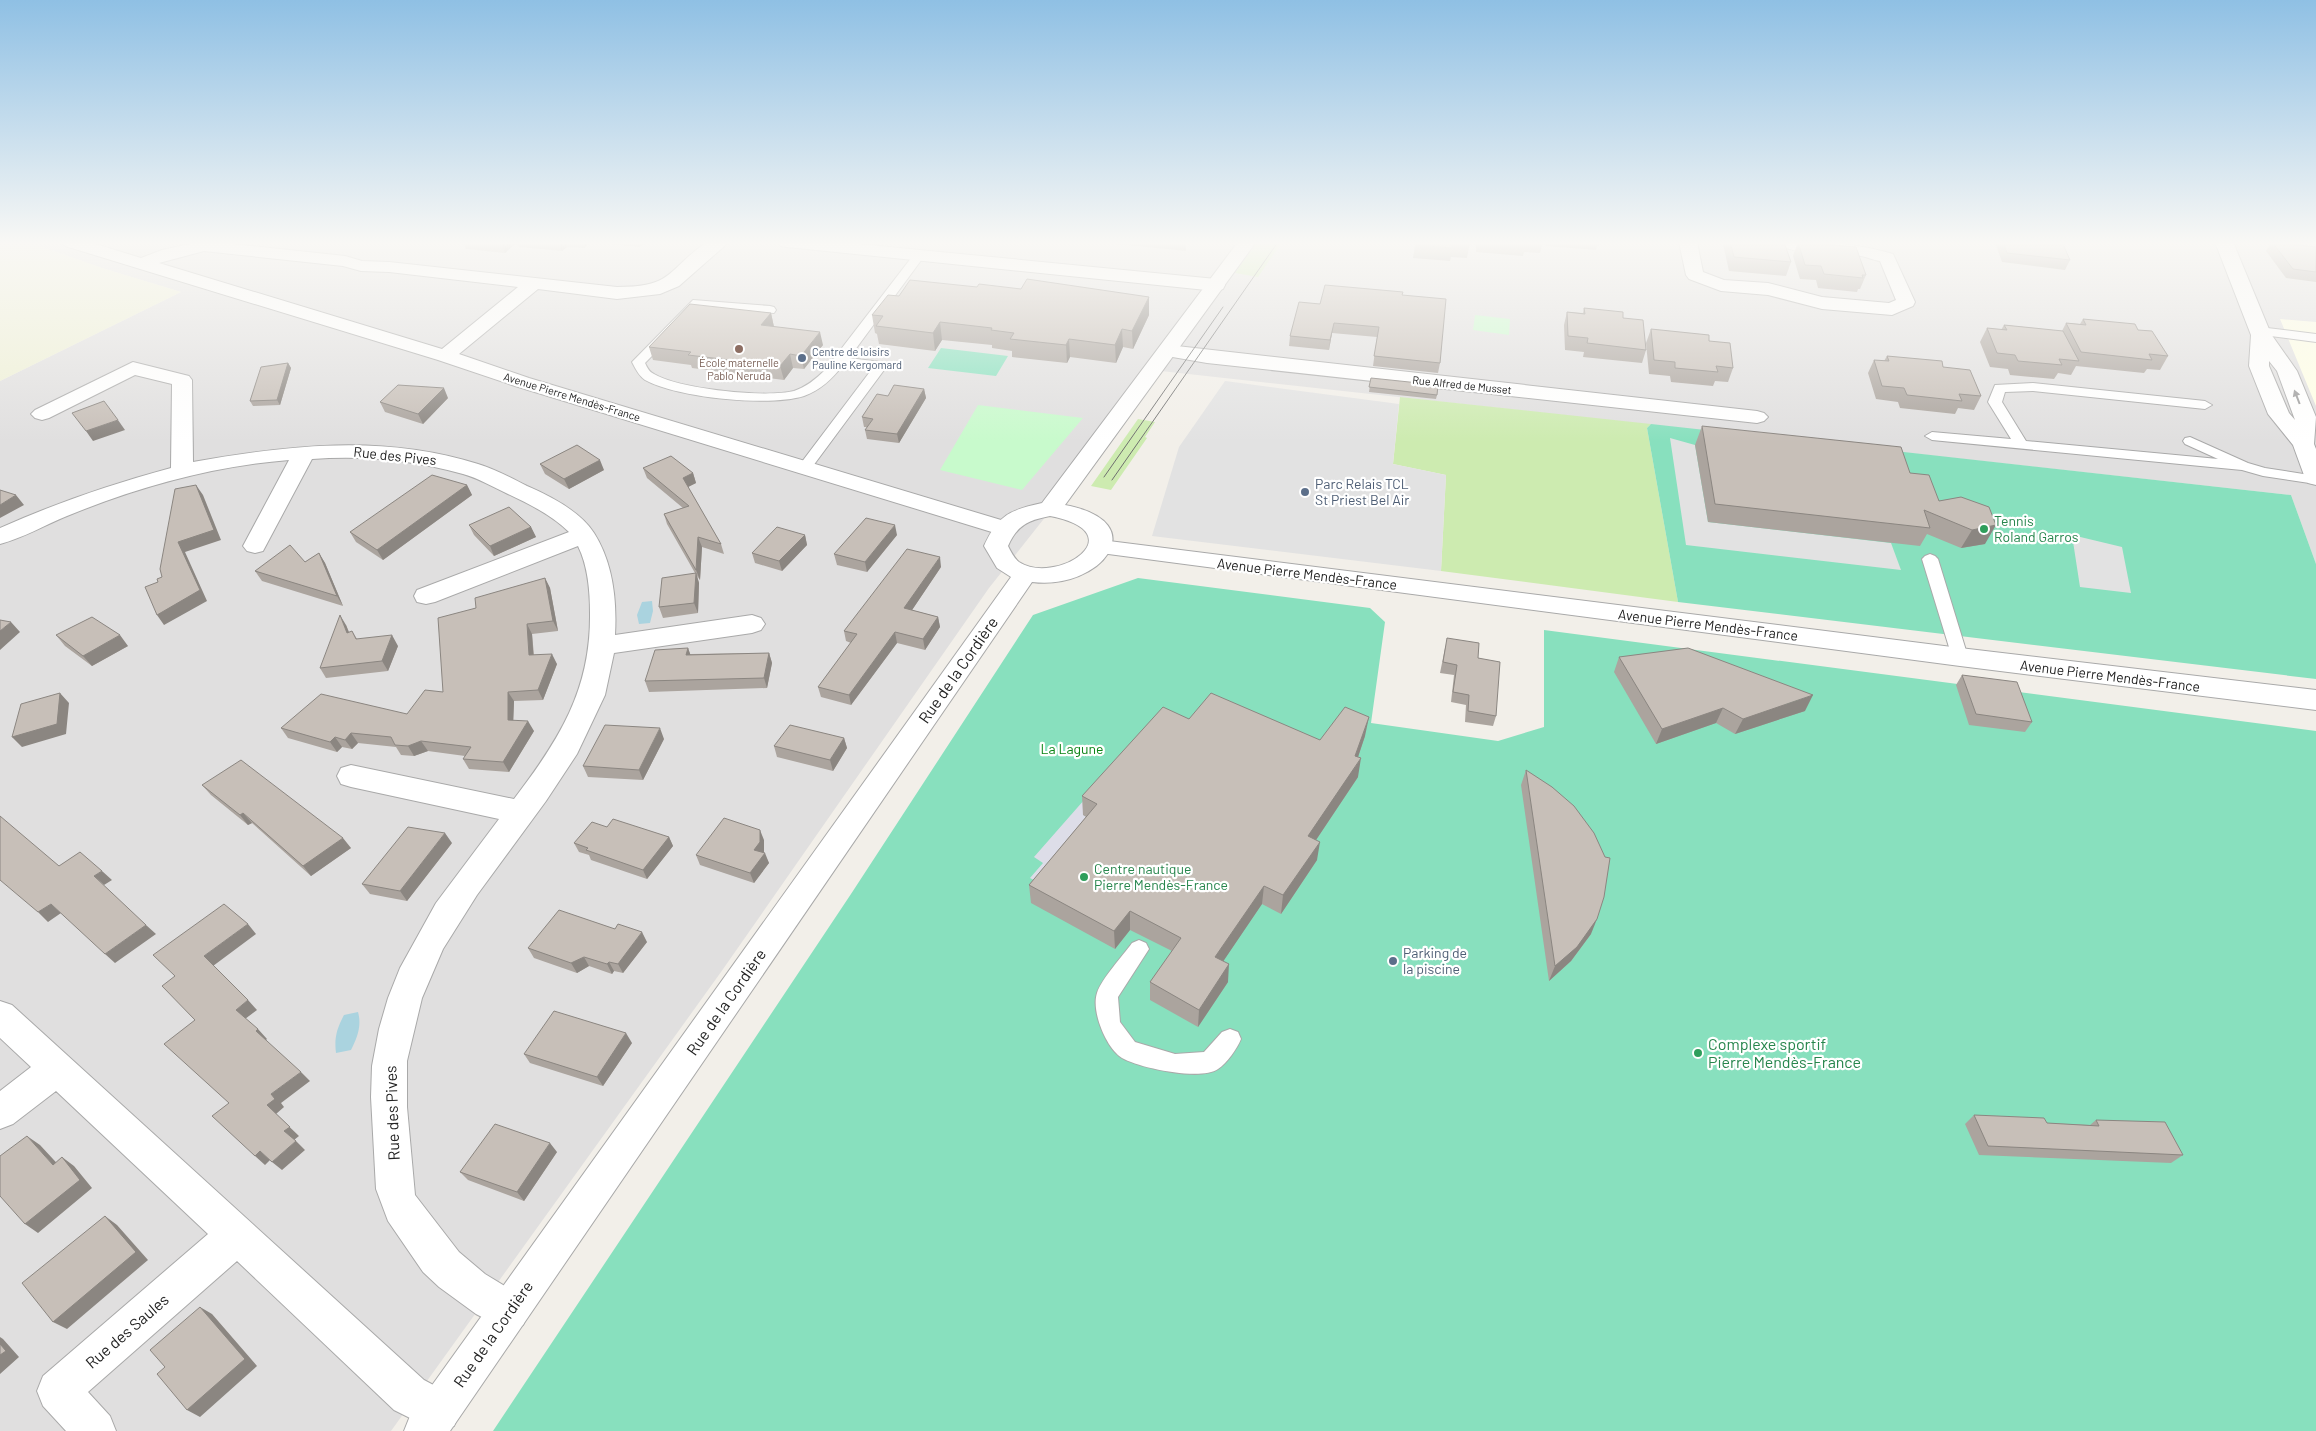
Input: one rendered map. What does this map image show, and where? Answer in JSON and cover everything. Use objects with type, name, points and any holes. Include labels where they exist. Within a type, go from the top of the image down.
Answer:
[{"type":"street","name":"Avenue Pierre Mendès-France","points":[[289,309],[445,356],[522,382],[1003,528]]},
{"type":"street","points":[[445,356],[503,309]]},
{"type":"street","points":[[1050,509],[1199,309]]},
{"type":"street","points":[[2250,309],[2260,333],[2259,366],[2280,414],[2303,444],[2316,479]]},
{"type":"street","name":"Rue Alfred de Musset","points":[[1168,351],[1757,417]]},
{"type":"street","points":[[42,414],[133,368],[182,380],[182,472]]},
{"type":"street","name":"Rue des Pives","points":[[0,537],[85,502],[141,483],[182,472],[231,461],[305,452],[366,451],[426,457],[472,468],[515,486],[563,515],[584,535],[590,548],[601,587],[604,633],[596,678],[579,728],[521,812],[434,931],[402,1001],[389,1062],[390,1124],[398,1201],[436,1257],[480,1296],[509,1311]]},
{"type":"street","points":[[256,546],[305,452]]},
{"type":"street","points":[[1050,509],[1081,515],[1098,526],[1102,537],[1101,547],[1092,560],[1079,569],[1064,574],[1048,575],[1026,573],[1005,562],[996,546],[1003,528],[1027,513],[1050,509]]},
{"type":"street","points":[[426,596],[584,535]]},
{"type":"street","name":"Avenue Pierre Mendès-France","points":[[1101,547],[1960,657],[2316,700]]},
{"type":"street","name":"Rue de la Cordière","points":[[432,1421],[1026,573]]},
{"type":"street","points":[[602,646],[752,624]]},
{"type":"street","points":[[351,776],[521,812]]},
{"type":"street","points":[[0,1016],[409,1394],[432,1421]]},
{"type":"street","points":[[0,1112],[57,1069]]},
{"type":"street","name":"Rue des Saules","points":[[95,1431],[58,1391],[236,1236]]},
{"type":"lane","points":[[691,309],[638,362],[647,376],[664,384],[744,396],[771,398],[792,395],[814,387],[829,376],[879,309]]},
{"type":"lane","points":[[757,309],[770,310]]},
{"type":"lane","points":[[2260,333],[2316,338]]},
{"type":"lane","points":[[804,467],[881,366],[840,361]]},
{"type":"lane","points":[[2021,444],[1995,402],[2000,388],[2033,387],[2205,405]]},
{"type":"lane","points":[[1932,436],[2243,466]]},
{"type":"lane","points":[[2190,441],[2243,466],[2263,472],[2316,479]]},
{"type":"lane","points":[[1930,559],[1960,657]]},
{"type":"lane","points":[[1139,949],[1107,995],[1109,1025],[1128,1050],[1175,1064],[1210,1062],[1230,1039]]},
{"type":"shaded area","points":[[0,309],[147,309],[0,381]]},
{"type":"shaded area","points":[[147,309],[2316,309],[2316,564],[2291,495],[1161,371],[989,588],[721,972],[391,1431],[0,1431],[0,381]]},
{"type":"shaded area","points":[[2280,319],[2316,322],[2316,406]]},
{"type":"shaded area","name":"Parc Relais TCL St Priest Bel Air","points":[[1225,381],[1399,404],[1393,464],[1446,475],[1441,571],[1152,536],[1179,447]]},
{"type":"shaded area","points":[[1670,438],[1695,445],[1708,522],[1891,543],[1901,570],[1686,545]]},
{"type":"shaded area","points":[[2072,535],[2122,547],[2131,593],[2080,587]]},
{"type":"shaded area","points":[[1142,734],[1084,815],[1098,823],[1045,886],[1030,878],[1043,863],[1034,857]]},
{"type":"green space","points":[[1475,315],[1510,319],[1509,335],[1473,330]]},
{"type":"green space","points":[[941,348],[1008,356],[996,376],[928,368]]},
{"type":"green space","points":[[1400,397],[1651,424],[1647,428],[1678,602],[1441,571],[1446,475],[1393,464]]},
{"type":"green space","points":[[978,405],[1083,418],[1022,490],[940,470]]},
{"type":"green space","points":[[1138,419],[1155,422],[1145,437],[1147,438],[1111,490],[1091,486]]},
{"type":"green space","name":"Tennis Roland Garros","points":[[1651,424],[2291,495],[2316,564],[2316,679],[1678,602],[1647,428]]},
{"type":"green space","name":"Complexe sportif Pierre Mendès-France","points":[[1138,578],[1370,608],[1385,622],[1371,723],[1498,741],[1544,727],[1544,630],[2316,731],[2316,1431],[493,1431],[851,894],[1033,615]]},
{"type":"water","points":[[652,601],[653,611],[650,623],[639,624],[637,615],[642,602]]},
{"type":"water","points":[[358,1012],[359,1027],[351,1050],[336,1053],[337,1033],[344,1015]]},
{"type":"building","points":[[685,309],[733,309],[771,313],[761,325],[820,332],[801,356],[790,354],[780,366],[688,355],[691,352],[649,347]]},
{"type":"building","points":[[877,309],[1143,309],[1132,331],[1122,329],[1115,345],[1069,339],[1066,345],[1010,339],[1014,333],[991,330],[992,328],[940,322],[933,333],[876,326],[883,316],[872,315]]},
{"type":"building","points":[[1297,309],[1445,309],[1440,363],[1374,356],[1379,327],[1334,323],[1330,340],[1290,336]]},
{"type":"building","points":[[1584,309],[1623,312],[1623,318],[1643,320],[1646,350],[1587,343],[1588,338],[1568,336],[1567,312],[1585,314]]},
{"type":"building","points":[[2083,319],[2135,324],[2138,330],[2152,331],[2168,356],[2149,354],[2152,360],[2081,352],[2066,323],[2086,325]]},
{"type":"building","points":[[2004,325],[2063,331],[2079,361],[2059,359],[2062,365],[2018,361],[2015,355],[1997,353],[1987,328],[2007,330]]},
{"type":"building","points":[[1651,329],[1709,335],[1709,341],[1730,343],[1733,368],[1716,366],[1718,372],[1675,368],[1675,362],[1654,360]]},
{"type":"building","points":[[1887,356],[1942,361],[1943,367],[1970,370],[1981,396],[1959,394],[1962,401],[1907,395],[1904,388],[1882,386],[1874,360],[1889,361]]},
{"type":"building","points":[[288,363],[277,400],[250,401],[261,367]]},
{"type":"building","points":[[1371,378],[1438,385],[1437,395],[1369,387]]},
{"type":"building","points":[[398,385],[444,388],[418,414],[380,402]]},
{"type":"building","points":[[894,385],[924,389],[897,434],[865,430],[873,419],[862,417],[877,394],[888,396]]},
{"type":"building","points":[[104,401],[118,420],[86,431],[72,413]]},
{"type":"building","points":[[1702,426],[1901,447],[1910,473],[1929,475],[1939,501],[1961,497],[1989,507],[1996,525],[1972,530],[1924,510],[1930,528],[1715,504]]},
{"type":"building","points":[[577,445],[600,460],[564,479],[540,464]]},
{"type":"building","points":[[671,456],[693,473],[683,478],[721,544],[698,537],[696,570],[664,514],[689,506],[643,468]]},
{"type":"building","points":[[432,475],[467,485],[377,550],[350,532]]},
{"type":"building","points":[[196,485],[214,530],[178,542],[200,590],[157,615],[145,587],[158,582],[157,579],[162,577],[160,569],[175,489]]},
{"type":"building","points":[[0,490],[16,495],[0,505]]},
{"type":"building","points":[[509,507],[531,527],[490,546],[469,525]]},
{"type":"building","points":[[866,518],[895,525],[865,562],[834,554]]},
{"type":"building","points":[[777,527],[805,535],[779,561],[752,553]]},
{"type":"building","points":[[290,545],[305,562],[319,553],[337,596],[255,571]]},
{"type":"building","points":[[907,549],[940,557],[904,608],[938,617],[923,639],[895,632],[849,695],[818,687],[857,634],[844,631]]},
{"type":"building","points":[[696,573],[694,603],[659,607],[662,578]]},
{"type":"building","points":[[545,578],[553,621],[527,624],[529,655],[552,654],[538,690],[508,692],[508,720],[528,721],[503,762],[463,759],[471,747],[421,741],[408,746],[395,745],[391,737],[351,733],[345,740],[335,737],[330,742],[281,728],[321,694],[407,714],[425,690],[443,692],[438,618],[476,608],[475,598]]},
{"type":"building","points":[[340,615],[347,633],[352,631],[356,639],[392,635],[382,661],[320,668]]},
{"type":"building","points":[[92,617],[120,635],[83,656],[56,635]]},
{"type":"building","points":[[0,620],[11,622],[0,631]]},
{"type":"building","points":[[1447,638],[1479,643],[1478,658],[1500,662],[1496,716],[1468,711],[1469,695],[1453,692],[1457,665],[1443,662]]},
{"type":"building","points":[[688,648],[686,655],[769,653],[764,678],[645,681],[655,650]]},
{"type":"building","points":[[1688,648],[1813,695],[1743,719],[1723,708],[1662,729],[1619,657]]},
{"type":"building","points":[[1962,675],[2017,682],[2032,722],[1976,714]]},
{"type":"building","points":[[60,693],[57,724],[12,737],[21,704]]},
{"type":"building","points":[[1211,693],[1320,740],[1345,707],[1369,717],[1355,756],[1361,758],[1308,836],[1320,842],[1283,895],[1264,886],[1215,957],[1229,964],[1199,1010],[1150,982],[1181,938],[1130,911],[1114,931],[1029,885],[1097,804],[1082,796],[1163,707],[1189,719]]},
{"type":"building","points":[[605,725],[660,728],[639,770],[583,766]]},
{"type":"building","points":[[790,725],[844,738],[830,760],[774,746]]},
{"type":"building","points":[[241,760],[343,838],[303,866],[243,813],[240,815],[202,785]]},
{"type":"building","points":[[1526,770],[1552,787],[1574,806],[1594,833],[1605,857],[1610,858],[1604,897],[1597,919],[1577,947],[1555,966]]},
{"type":"building","points":[[0,816],[59,866],[80,852],[102,871],[94,876],[146,925],[105,954],[51,904],[38,912],[0,880]]},
{"type":"building","points":[[724,818],[760,830],[760,842],[754,850],[765,853],[750,873],[696,855]]},
{"type":"building","points":[[613,819],[669,837],[643,870],[586,850],[588,848],[574,843],[592,822],[607,827]]},
{"type":"building","points":[[408,827],[445,833],[400,891],[362,884]]},
{"type":"building","points":[[224,904],[248,924],[204,956],[248,1000],[236,1010],[301,1072],[271,1094],[275,1099],[267,1105],[290,1127],[284,1131],[296,1141],[272,1162],[260,1151],[255,1156],[212,1116],[229,1103],[164,1044],[195,1020],[162,986],[175,976],[153,955]]},
{"type":"building","points":[[559,910],[615,929],[618,924],[642,932],[618,964],[609,962],[607,964],[584,957],[571,963],[528,948]]},
{"type":"building","points":[[554,1011],[626,1033],[597,1077],[524,1054]]},
{"type":"building","points":[[1974,1115],[2044,1118],[2047,1123],[2099,1126],[2096,1120],[2165,1122],[2183,1155],[1988,1146]]},
{"type":"building","points":[[495,1124],[550,1143],[517,1192],[460,1172]]},
{"type":"building","points":[[27,1136],[53,1165],[62,1157],[80,1180],[25,1224],[0,1196],[0,1156]]},
{"type":"building","points":[[105,1216],[136,1252],[53,1322],[22,1283]]},
{"type":"building","points":[[200,1307],[245,1359],[187,1410],[157,1374],[165,1367],[150,1350]]},
{"type":"building","points":[[0,1344],[6,1351],[0,1355]]},
{"type":"tram line","points":[[1104,477],[1222,309]]},
{"type":"tram line","points":[[1112,480],[1231,309]]},
{"type":"place","name":"École maternelle Pablo Neruda","points":[[739,349]]},
{"type":"place","name":"Centre de loisirs Pauline Kergomard","points":[[802,358]]},
{"type":"place","name":"Parc Relais TCL St Priest Bel Air","points":[[1305,492]]},
{"type":"place","name":"Tennis Roland Garros","points":[[1984,529]]},
{"type":"place","name":"Centre nautique Pierre Mendès-France","points":[[1084,877]]},
{"type":"place","name":"Parking de la piscine","points":[[1393,961]]},
{"type":"place","name":"Complexe sportif Pierre Mendès-France","points":[[1698,1053]]},
{"type":"park label","name":"La Lagune","points":[[1072,749]]}]
